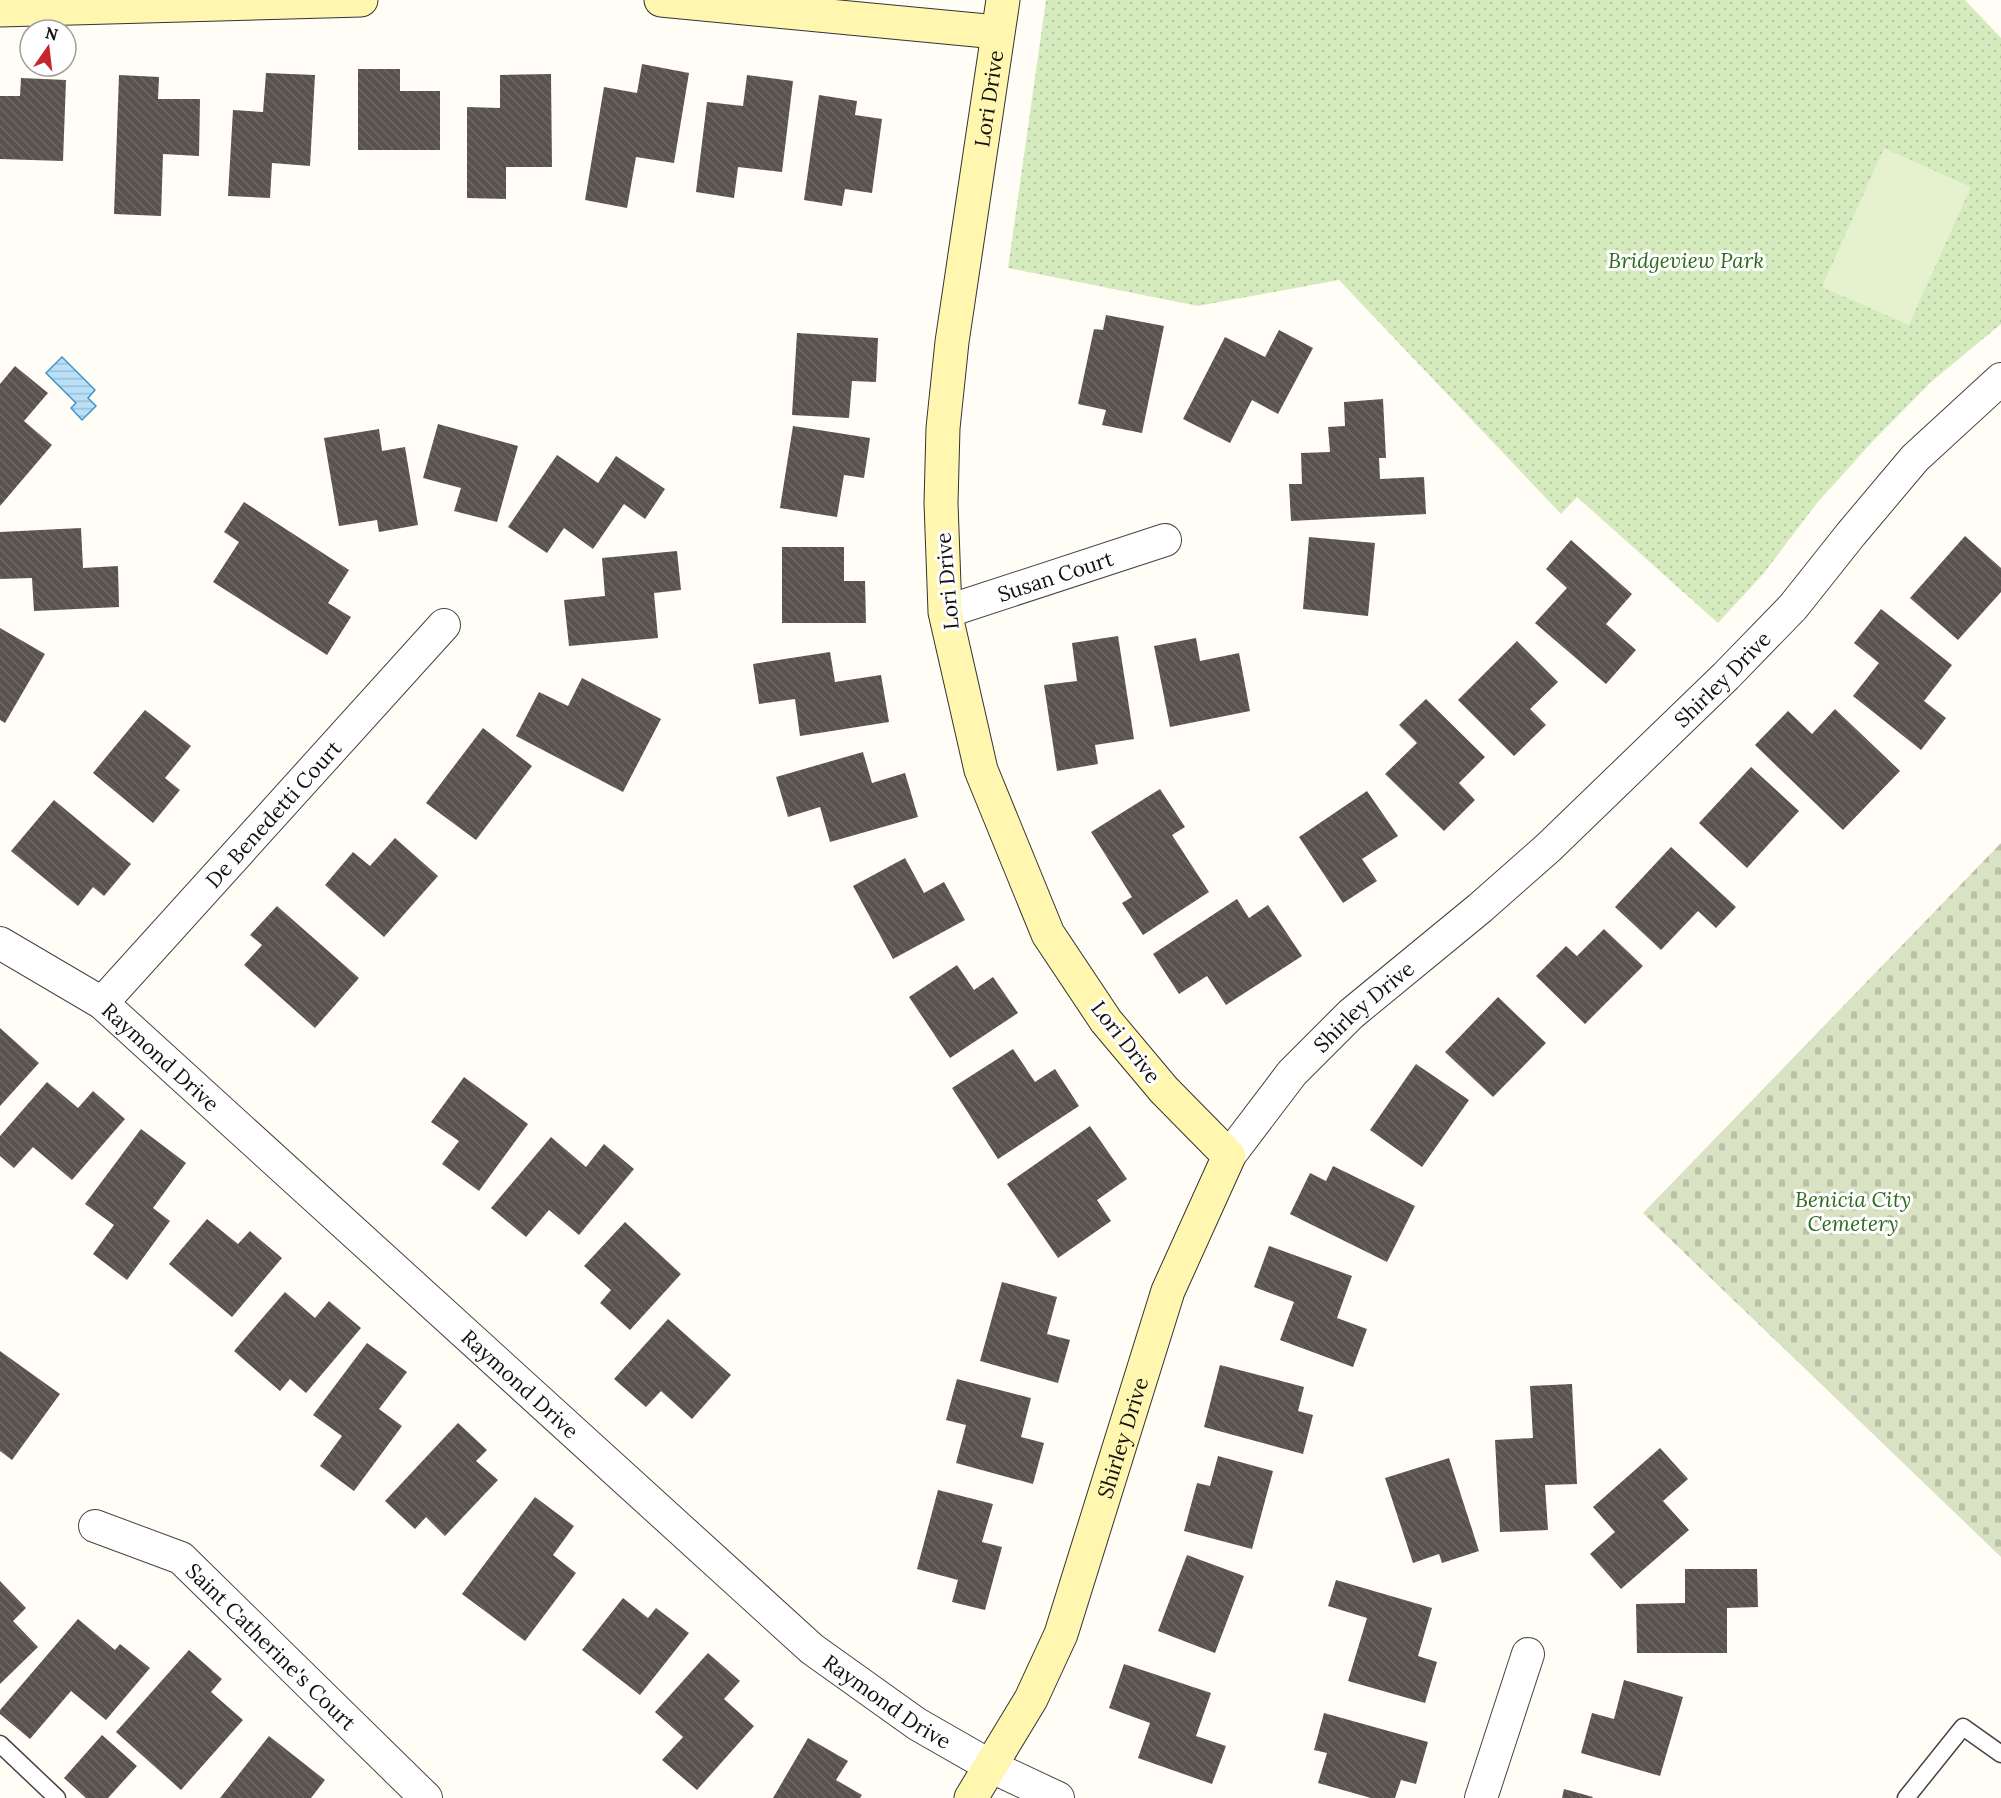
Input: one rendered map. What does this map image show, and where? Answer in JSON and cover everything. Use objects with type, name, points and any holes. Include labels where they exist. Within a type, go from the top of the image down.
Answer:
[{"type":"street","points":[[0,10],[361,0]]},
{"type":"street","points":[[661,0],[997,32]]},
{"type":"street","name":"Lori Drive","points":[[1003,0],[952,342],[943,428],[941,503],[945,612],[981,770],[1048,934],[1106,1021],[1164,1090],[1229,1156]]},
{"type":"street","name":"Shirley Drive","points":[[971,1798],[992,1767],[1031,1699],[1061,1634],[1168,1291],[1229,1156],[1292,1073],[1351,1014],[1480,908],[1548,848],[1726,676],[1793,607],[1916,458],[2001,379]]},
{"type":"street","name":"Susan Court","points":[[945,612],[1165,540]]},
{"type":"street","name":"De Benedetti Court","points":[[102,1003],[444,625]]},
{"type":"street","name":"Raymond Drive","points":[[0,943],[102,1003],[812,1649],[917,1724],[992,1767],[1058,1798]]},
{"type":"street","name":"Saint Catherine's Court","points":[[95,1526],[181,1558],[426,1798]]},
{"type":"street","points":[[1481,1798],[1528,1654]]},
{"type":"lane","points":[[1906,1798],[1964,1727],[2001,1754]]},
{"type":"lane","points":[[0,1744],[57,1798]]},
{"type":"green space","name":"Bridgeview Park","points":[[1046,0],[1965,0],[2001,38],[2001,324],[1931,382],[1873,441],[1817,503],[1764,573],[1718,623],[1577,497],[1561,514],[1339,280],[1198,306],[1008,268]]},
{"type":"green space","points":[[1884,148],[1971,187],[1909,325],[1822,287]]},
{"type":"green space","name":"Benicia City Cemetery","points":[[2001,843],[2001,1557],[1643,1213]]},
{"type":"water","points":[[62,357],[95,390],[88,398],[96,406],[82,420],[71,408],[76,403],[46,373]]},
{"type":"building","points":[[642,64],[689,73],[674,163],[636,157],[627,208],[585,200],[604,87],[637,93]]},
{"type":"building","points":[[358,69],[400,69],[400,91],[440,91],[440,150],[358,150]]},
{"type":"building","points":[[266,73],[315,75],[310,166],[272,163],[270,198],[228,196],[233,110],[263,112]]},
{"type":"building","points":[[551,74],[552,167],[506,167],[506,199],[467,198],[467,107],[500,108],[500,75]]},
{"type":"building","points":[[119,75],[159,77],[158,99],[200,99],[199,156],[163,154],[161,216],[114,214]]},
{"type":"building","points":[[747,75],[793,81],[782,172],[738,167],[734,198],[696,192],[707,102],[743,106]]},
{"type":"building","points":[[21,78],[66,80],[63,161],[0,159],[0,96],[20,96]]},
{"type":"building","points":[[819,95],[857,101],[855,115],[882,119],[872,193],[845,189],[842,206],[804,200]]},
{"type":"building","points":[[1106,315],[1164,326],[1142,433],[1102,425],[1106,410],[1078,404],[1094,329],[1103,330]]},
{"type":"building","points":[[1279,330],[1313,348],[1278,414],[1252,400],[1230,443],[1183,419],[1225,337],[1265,357]]},
{"type":"building","points":[[797,333],[878,338],[876,382],[852,381],[849,418],[792,415]]},
{"type":"building","points":[[15,366],[48,393],[24,421],[52,445],[0,506],[0,384]]},
{"type":"building","points":[[1383,399],[1386,458],[1379,458],[1380,479],[1424,477],[1426,514],[1291,521],[1289,484],[1302,484],[1301,453],[1330,452],[1328,427],[1345,426],[1344,402]]},
{"type":"building","points":[[438,424],[518,446],[497,522],[454,511],[461,488],[423,478]]},
{"type":"building","points":[[793,426],[870,438],[864,478],[844,475],[837,517],[780,508]]},
{"type":"building","points":[[379,429],[382,451],[405,447],[418,525],[379,532],[377,520],[339,526],[324,438]]},
{"type":"building","points":[[557,455],[598,483],[616,456],[665,489],[645,519],[624,504],[593,549],[564,528],[547,553],[508,527]]},
{"type":"building","points":[[244,502],[349,570],[328,603],[351,617],[327,655],[213,582],[239,542],[224,532]]},
{"type":"building","points":[[81,528],[83,568],[118,566],[119,607],[34,611],[32,578],[0,579],[0,532]]},
{"type":"building","points":[[1965,536],[2001,568],[2001,592],[1958,640],[1910,598]]},
{"type":"building","points":[[1309,537],[1375,543],[1368,616],[1303,609]]},
{"type":"building","points":[[1571,540],[1632,594],[1606,624],[1636,650],[1606,684],[1535,623],[1567,588],[1546,569]]},
{"type":"building","points":[[782,547],[844,547],[844,581],[865,581],[866,623],[782,623]]},
{"type":"building","points":[[677,551],[681,590],[654,593],[658,638],[569,646],[564,600],[605,596],[602,558]]},
{"type":"building","points":[[1881,609],[1952,665],[1924,701],[1946,718],[1921,750],[1853,696],[1879,663],[1854,643]]},
{"type":"building","points":[[0,628],[45,654],[5,723],[0,720]]},
{"type":"building","points":[[1118,636],[1134,739],[1095,745],[1098,764],[1057,771],[1044,685],[1077,681],[1072,643]]},
{"type":"building","points":[[1196,638],[1200,661],[1239,653],[1250,711],[1170,727],[1154,646]]},
{"type":"building","points":[[1517,641],[1558,682],[1530,709],[1546,725],[1514,756],[1458,700]]},
{"type":"building","points":[[830,652],[835,682],[881,675],[889,722],[800,736],[795,699],[759,704],[753,664]]},
{"type":"building","points":[[582,678],[661,719],[623,792],[516,736],[539,692],[568,706]]},
{"type":"building","points":[[1426,699],[1485,757],[1459,783],[1475,800],[1444,831],[1385,774],[1417,743],[1399,725]]},
{"type":"building","points":[[1835,709],[1900,771],[1843,830],[1755,745],[1788,711],[1812,734]]},
{"type":"building","points":[[145,710],[191,746],[165,778],[180,790],[153,823],[93,773]]},
{"type":"building","points":[[483,728],[532,766],[476,840],[426,803]]},
{"type":"building","points":[[863,752],[872,783],[905,773],[918,817],[830,842],[820,807],[788,817],[776,777]]},
{"type":"building","points":[[1751,767],[1799,811],[1747,868],[1699,823]]},
{"type":"building","points":[[1160,789],[1185,827],[1172,835],[1209,892],[1143,935],[1122,903],[1132,897],[1091,832]]},
{"type":"building","points":[[1367,791],[1398,836],[1362,859],[1377,881],[1343,903],[1299,837]]},
{"type":"building","points":[[54,800],[131,864],[104,896],[93,887],[78,906],[11,851]]},
{"type":"building","points":[[395,838],[438,876],[384,937],[325,885],[353,852],[370,866]]},
{"type":"building","points":[[1671,847],[1736,907],[1716,928],[1698,911],[1661,950],[1615,907]]},
{"type":"building","points":[[905,858],[924,893],[944,882],[965,920],[893,959],[853,886]]},
{"type":"building","points":[[1237,899],[1249,918],[1268,905],[1302,956],[1226,1005],[1207,976],[1179,994],[1153,954]]},
{"type":"building","points":[[277,906],[359,978],[315,1028],[244,965],[262,945],[250,935]]},
{"type":"building","points":[[1604,929],[1643,966],[1585,1024],[1536,976],[1566,946],[1577,956]]},
{"type":"building","points":[[957,965],[974,990],[993,977],[1018,1013],[950,1058],[909,997]]},
{"type":"building","points":[[1498,997],[1546,1043],[1493,1097],[1445,1052]]},
{"type":"building","points":[[0,1028],[39,1063],[0,1106]]},
{"type":"building","points":[[1013,1049],[1035,1082],[1055,1069],[1079,1106],[998,1159],[952,1088]]},
{"type":"building","points":[[1416,1064],[1469,1100],[1422,1167],[1370,1130]]},
{"type":"building","points":[[464,1077],[528,1124],[479,1191],[442,1164],[459,1141],[431,1122]]},
{"type":"building","points":[[47,1082],[78,1108],[93,1091],[125,1119],[72,1180],[33,1147],[14,1168],[0,1156],[0,1136]]},
{"type":"building","points":[[1090,1126],[1127,1179],[1097,1200],[1111,1221],[1058,1258],[1007,1184]]},
{"type":"building","points":[[141,1129],[186,1163],[153,1208],[170,1221],[127,1280],[93,1254],[114,1225],[85,1204]]},
{"type":"building","points":[[551,1137],[586,1167],[604,1144],[634,1169],[579,1235],[549,1210],[526,1237],[491,1208]]},
{"type":"building","points":[[1333,1166],[1415,1206],[1387,1262],[1290,1214],[1310,1173],[1326,1181]]},
{"type":"building","points":[[207,1219],[238,1244],[250,1231],[282,1258],[232,1317],[169,1264]]},
{"type":"building","points":[[625,1222],[681,1274],[630,1330],[600,1303],[611,1290],[584,1266]]},
{"type":"building","points":[[1269,1246],[1352,1276],[1337,1318],[1367,1329],[1353,1367],[1280,1340],[1294,1302],[1254,1287]]},
{"type":"building","points":[[1002,1282],[1057,1297],[1047,1334],[1070,1340],[1058,1383],[980,1361]]},
{"type":"building","points":[[285,1292],[315,1318],[329,1301],[361,1328],[306,1393],[290,1379],[280,1391],[234,1351]]},
{"type":"building","points":[[668,1319],[731,1375],[692,1419],[661,1391],[646,1407],[614,1379]]},
{"type":"building","points":[[367,1343],[407,1372],[379,1409],[402,1426],[354,1491],[320,1466],[342,1436],[313,1415]]},
{"type":"building","points":[[0,1351],[60,1394],[12,1460],[0,1451]]},
{"type":"building","points":[[1220,1365],[1304,1387],[1298,1411],[1313,1415],[1303,1454],[1204,1427]]},
{"type":"building","points":[[957,1379],[1031,1398],[1021,1437],[1044,1443],[1033,1484],[956,1463],[966,1425],[946,1420]]},
{"type":"building","points":[[1572,1384],[1577,1484],[1545,1485],[1548,1530],[1500,1532],[1495,1440],[1533,1438],[1530,1386]]},
{"type":"building","points":[[458,1423],[487,1450],[476,1461],[498,1480],[445,1536],[426,1517],[415,1529],[385,1501]]},
{"type":"building","points":[[1660,1448],[1688,1479],[1663,1501],[1689,1530],[1621,1589],[1590,1554],[1615,1532],[1593,1507]]},
{"type":"building","points":[[1218,1456],[1273,1471],[1252,1549],[1184,1531],[1197,1483],[1210,1486]]},
{"type":"building","points":[[1449,1458],[1479,1551],[1442,1563],[1439,1554],[1413,1563],[1385,1478]]},
{"type":"building","points":[[938,1490],[993,1504],[982,1542],[1002,1547],[985,1610],[952,1602],[958,1580],[917,1569]]},
{"type":"building","points":[[535,1497],[574,1526],[553,1555],[576,1573],[525,1641],[462,1594]]},
{"type":"building","points":[[1187,1555],[1244,1576],[1215,1653],[1158,1631]]},
{"type":"building","points":[[1685,1569],[1757,1569],[1758,1607],[1727,1608],[1727,1653],[1637,1653],[1636,1604],[1685,1603]]},
{"type":"building","points":[[1336,1580],[1432,1608],[1418,1656],[1437,1662],[1425,1703],[1348,1681],[1367,1618],[1328,1606]]},
{"type":"building","points":[[0,1581],[26,1608],[13,1621],[38,1647],[0,1684]]},
{"type":"building","points":[[623,1598],[648,1618],[656,1608],[689,1633],[640,1695],[582,1650]]},
{"type":"building","points":[[78,1619],[115,1650],[120,1644],[150,1668],[106,1720],[71,1691],[30,1739],[0,1714],[0,1710]]},
{"type":"building","points":[[189,1650],[222,1679],[211,1692],[243,1720],[181,1790],[116,1732]]},
{"type":"building","points":[[708,1653],[740,1681],[724,1699],[754,1726],[697,1790],[662,1760],[683,1737],[655,1712]]},
{"type":"building","points":[[1124,1664],[1211,1693],[1196,1736],[1226,1746],[1212,1784],[1138,1758],[1150,1723],[1109,1708]]},
{"type":"building","points":[[1624,1680],[1683,1697],[1660,1776],[1581,1753],[1592,1713],[1614,1719]]},
{"type":"building","points":[[1324,1713],[1428,1742],[1416,1784],[1401,1780],[1395,1798],[1371,1798],[1318,1783],[1327,1753],[1314,1750]]},
{"type":"building","points":[[102,1735],[137,1766],[108,1798],[86,1798],[64,1778]]},
{"type":"building","points":[[269,1736],[325,1780],[311,1798],[220,1798]]},
{"type":"building","points":[[808,1738],[848,1761],[836,1780],[862,1795],[860,1798],[773,1798]]},
{"type":"building","points":[[1564,1789],[1593,1797],[1562,1798]]}]
